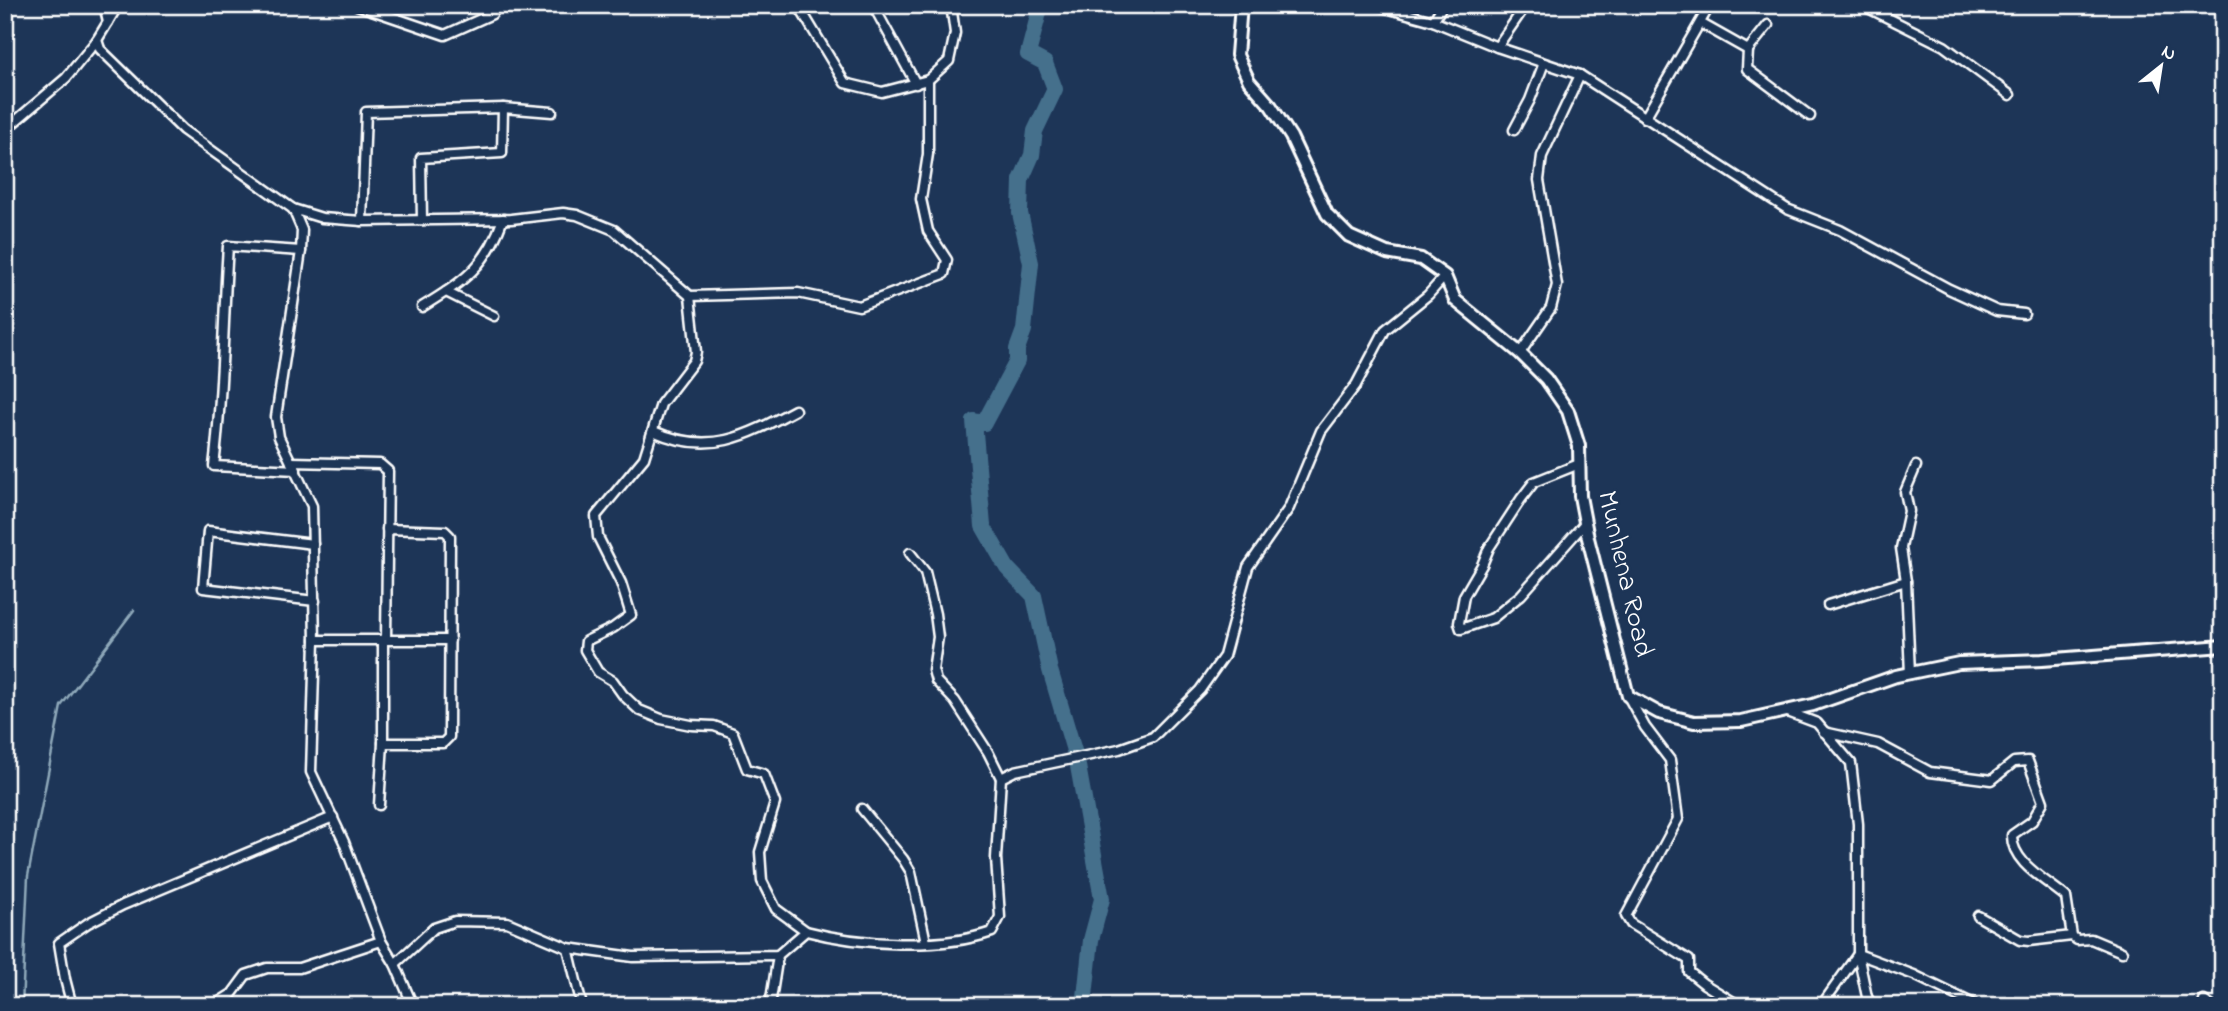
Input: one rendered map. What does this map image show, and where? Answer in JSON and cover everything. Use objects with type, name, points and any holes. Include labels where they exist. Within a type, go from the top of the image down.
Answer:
[{"type":"street","points":[[104,5],[108,22]]},
{"type":"street","points":[[5,130],[66,78],[97,40],[118,5]]},
{"type":"street","points":[[357,5],[445,35],[492,15],[498,5]]},
{"type":"street","points":[[797,5],[845,83],[881,92],[928,80],[949,61],[955,33],[951,5]]},
{"type":"street","points":[[873,5],[916,83]]},
{"type":"street","name":"Munhena Road","points":[[1241,5],[1237,55],[1249,81],[1271,106],[1291,137],[1327,214],[1349,236],[1387,253],[1421,259],[1445,276],[1455,300],[1520,353],[1546,379],[1569,411],[1579,446],[1580,496],[1585,523],[1628,696],[1659,713],[1694,722],[1741,721],[1813,705],[1896,676],[1959,663],[2042,660],[2223,646]]},
{"type":"street","points":[[1375,5],[1433,21],[1497,47],[1580,75],[1787,209],[1840,230],[1949,289],[1997,311],[2024,314]]},
{"type":"street","points":[[1433,21],[1443,5]]},
{"type":"street","points":[[1497,47],[1526,5]]},
{"type":"street","points":[[1646,118],[1710,5]]},
{"type":"street","points":[[1862,5],[1944,46],[2010,95]]},
{"type":"street","points":[[1700,23],[1748,50]]},
{"type":"street","points":[[1768,24],[1748,50],[1747,69],[1810,116]]},
{"type":"street","points":[[97,40],[100,49],[183,130],[293,209],[322,218],[362,221],[503,219],[563,213],[577,215],[614,230],[690,296],[798,293],[859,306],[944,274],[947,260],[928,232],[921,199],[928,154],[928,80]]},
{"type":"street","points":[[1514,130],[1530,100],[1544,63]]},
{"type":"street","points":[[1520,353],[1551,308],[1557,285],[1539,180],[1542,156],[1580,75]]},
{"type":"street","points":[[362,221],[366,112],[503,108],[552,112]]},
{"type":"street","points":[[422,220],[421,158],[502,153],[503,108]]},
{"type":"street","points":[[293,209],[302,230],[301,251],[276,417],[279,437],[312,506],[315,601],[312,772],[381,941],[395,964],[413,1006]]},
{"type":"street","points":[[422,307],[462,282],[479,265],[496,238],[503,219]]},
{"type":"street","points":[[301,251],[228,246],[220,414],[214,466],[380,464],[388,471],[383,743],[379,804]]},
{"type":"street","points":[[1001,778],[1016,771],[1106,752],[1153,737],[1200,690],[1224,656],[1248,567],[1289,508],[1321,431],[1356,386],[1385,330],[1428,295],[1445,276]]},
{"type":"street","points":[[446,292],[494,316]]},
{"type":"street","points":[[690,296],[696,352],[694,361],[661,404],[644,458],[596,516],[598,537],[621,583],[631,615],[613,628],[586,641],[585,650],[597,672],[613,681],[639,710],[661,719],[714,726],[733,733],[747,769],[764,774],[775,803],[760,852],[762,881],[776,909],[806,931],[842,940],[926,942],[971,939],[992,932],[1000,917],[996,858],[1001,778],[988,752],[955,701],[936,681],[933,670],[938,637],[935,614],[925,572],[910,553]]},
{"type":"street","points":[[653,431],[673,440],[691,443],[727,442],[754,433],[795,410]]},
{"type":"street","points":[[1579,464],[1534,482],[1521,499],[1489,548],[1464,596],[1459,623],[1461,628],[1493,618],[1521,596],[1585,523]]},
{"type":"street","points":[[1910,674],[1906,581],[1901,548],[1909,510],[1905,492],[1916,466]]},
{"type":"street","points":[[383,743],[443,743],[449,737],[450,536],[445,531],[387,529]]},
{"type":"street","points":[[313,544],[208,531],[203,588],[315,601]]},
{"type":"street","points":[[2221,572],[2223,590]]},
{"type":"street","points":[[1828,605],[1906,581]]},
{"type":"street","points":[[315,640],[450,640]]},
{"type":"street","points":[[1628,696],[1645,727],[1670,760],[1678,819],[1626,916],[1631,924],[1689,960],[1689,972],[1704,984],[1740,1006]]},
{"type":"street","points":[[1785,711],[1817,723],[1851,763],[1858,824],[1858,954],[1867,997],[1872,1006]]},
{"type":"street","points":[[1825,732],[1878,744],[1930,772],[1992,780],[2014,762],[2028,761],[2034,785],[2043,802],[2032,821],[2012,835],[2012,845],[2031,872],[2049,882],[2066,897],[2071,936]]},
{"type":"street","points":[[862,808],[911,872],[926,942]]},
{"type":"street","points":[[72,1006],[59,943],[88,923],[123,905],[332,817]]},
{"type":"street","points":[[1978,916],[2020,940],[2071,936],[2077,940],[2091,940],[2122,952]]},
{"type":"street","points":[[395,964],[434,928],[455,921],[490,920],[507,922],[568,948],[633,957],[778,955]]},
{"type":"street","points":[[771,1006],[778,955],[806,931]]},
{"type":"street","points":[[213,1006],[232,994],[246,975],[267,968],[299,968],[381,941]]},
{"type":"street","points":[[568,948],[582,1006]]},
{"type":"street","points":[[1821,1006],[1858,954]]},
{"type":"street","points":[[1858,954],[1914,975],[1978,1006]]},
{"type":"waterway","points":[[1041,5],[1028,54],[1045,63],[1055,89],[1035,131],[1032,155],[1021,180],[1020,213],[1031,263],[1024,330],[1017,349],[1017,361],[984,423],[974,421],[983,526],[1007,568],[1034,596],[1050,670],[1075,754]]},
{"type":"waterway","points":[[22,1006],[28,876],[61,706],[134,610]]},
{"type":"waterway","points":[[1078,766],[1102,899],[1091,940],[1084,1006]]}]
